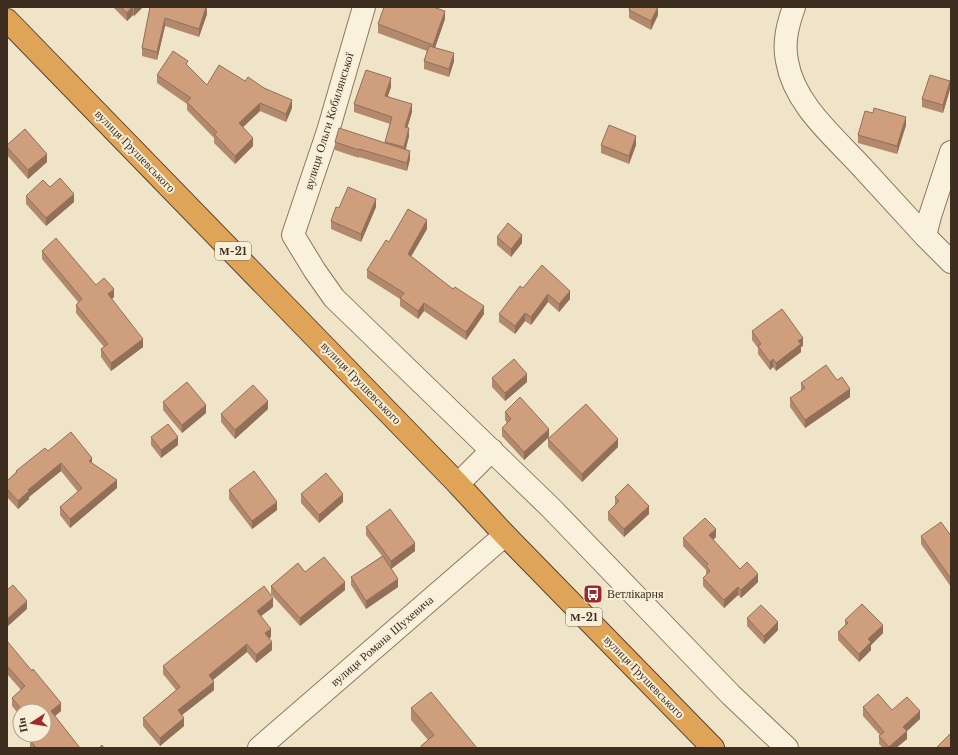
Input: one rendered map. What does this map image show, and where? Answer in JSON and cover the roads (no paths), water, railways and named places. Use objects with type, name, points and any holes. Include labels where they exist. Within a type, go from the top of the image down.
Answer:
[{"type":"highway","name":"вулиця Грушевського","points":[[7,20],[713,748]]},
{"type":"street","name":"вулиця Ольги Кобилянської","points":[[364,7],[328,131],[293,235],[334,298],[492,450]]},
{"type":"street","points":[[794,7],[789,21],[785,42],[787,61],[793,81],[800,96],[811,112],[838,142],[951,262]]},
{"type":"street","points":[[925,236],[951,152]]},
{"type":"street","points":[[458,484],[492,450],[552,509],[731,695],[787,748]]},
{"type":"street","name":"вулиця Романа Шухевича","points":[[259,748],[505,535]]},
{"type":"place","name":"Ветлікарня","points":[[593,594]]}]
